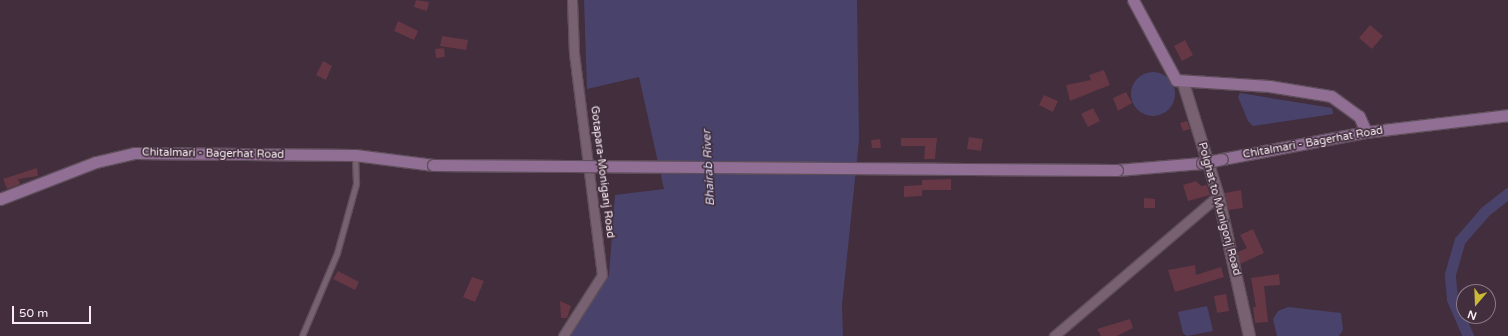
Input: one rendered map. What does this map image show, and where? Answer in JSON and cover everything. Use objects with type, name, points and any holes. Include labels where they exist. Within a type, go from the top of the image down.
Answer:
[{"type":"main road","points":[[1133,0],[1176,80],[1183,83],[1251,84],[1331,96],[1359,116],[1366,132]]},
{"type":"main road","name":"Chitalmari - Bagerhat Road","points":[[0,199],[96,162],[134,153],[355,155],[433,165],[1117,170],[1202,163],[1366,132],[1508,115]]},
{"type":"street","name":"Gotapara-Moniganj Road","points":[[563,336],[602,275],[574,53],[572,0]]},
{"type":"street","name":"Polghat to Munigonj Road","points":[[1183,83],[1218,196],[1249,336]]},
{"type":"street","points":[[1054,336],[1218,196]]},
{"type":"lane","points":[[302,336],[340,246],[356,184],[355,155]]},
{"type":"water","name":"Bhairab River","points":[[584,0],[857,0],[859,140],[842,305],[843,336],[565,336],[609,275],[615,195],[664,189],[639,77],[587,89]]},
{"type":"water","points":[[1149,72],[1157,72],[1162,73],[1169,78],[1174,85],[1174,103],[1169,110],[1162,115],[1149,116],[1141,113],[1134,106],[1131,98],[1131,90],[1134,82],[1141,75]]},
{"type":"water","points":[[1240,93],[1332,108],[1333,114],[1253,126],[1248,121],[1238,97]]},
{"type":"water","points":[[1207,306],[1213,331],[1187,336],[1183,333],[1178,312]]},
{"type":"water","points":[[1288,307],[1341,313],[1343,330],[1339,336],[1277,336],[1273,319],[1278,311]]},
{"type":"building","points":[[416,0],[429,2],[427,11],[414,7]]},
{"type":"building","points":[[398,21],[418,31],[414,40],[394,31]]},
{"type":"building","points":[[1370,25],[1383,36],[1372,49],[1359,38]]},
{"type":"building","points":[[442,36],[468,40],[466,50],[440,46]]},
{"type":"building","points":[[1185,40],[1193,55],[1182,61],[1174,46]]},
{"type":"building","points":[[444,48],[445,57],[436,58],[435,49]]},
{"type":"building","points":[[323,61],[332,66],[326,80],[316,75]]},
{"type":"building","points":[[1104,70],[1110,85],[1070,101],[1066,85],[1091,80],[1089,75]]},
{"type":"building","points":[[1126,92],[1132,103],[1118,111],[1113,98]]},
{"type":"building","points":[[1044,95],[1058,101],[1053,112],[1039,105]]},
{"type":"building","points":[[1093,108],[1100,121],[1088,127],[1081,114]]},
{"type":"building","points":[[1187,121],[1190,129],[1183,131],[1180,123]]},
{"type":"building","points":[[969,137],[983,139],[981,151],[967,149]]},
{"type":"building","points":[[901,138],[937,138],[935,159],[924,159],[925,146],[901,146]]},
{"type":"building","points":[[880,139],[881,148],[872,148],[871,140]]},
{"type":"building","points":[[37,168],[38,176],[18,179],[20,184],[7,189],[3,179]]},
{"type":"building","points":[[951,179],[951,190],[922,190],[922,180]]},
{"type":"building","points":[[1196,181],[1201,186],[1207,185],[1210,195],[1188,201],[1183,185]]},
{"type":"building","points":[[922,185],[922,196],[904,197],[904,186]]},
{"type":"building","points":[[1241,190],[1243,208],[1228,210],[1225,193]]},
{"type":"building","points":[[1144,198],[1155,199],[1155,208],[1144,208]]},
{"type":"building","points":[[1253,229],[1264,253],[1240,264],[1238,252],[1247,248],[1240,235]]},
{"type":"building","points":[[1195,265],[1196,275],[1221,267],[1224,277],[1175,292],[1168,270]]},
{"type":"building","points":[[338,271],[359,282],[355,290],[333,279]]},
{"type":"building","points":[[1279,274],[1280,285],[1264,286],[1268,322],[1255,323],[1253,307],[1256,307],[1251,278]]},
{"type":"building","points":[[472,277],[484,281],[475,302],[463,297]]},
{"type":"building","points":[[1226,294],[1229,311],[1217,313],[1214,296]]},
{"type":"building","points":[[560,301],[571,306],[567,318],[561,318]]},
{"type":"building","points":[[1130,319],[1133,328],[1117,336],[1101,336],[1097,329]]},
{"type":"waterway","points":[[1468,336],[1452,299],[1450,274],[1460,240],[1484,212],[1508,193]]}]
